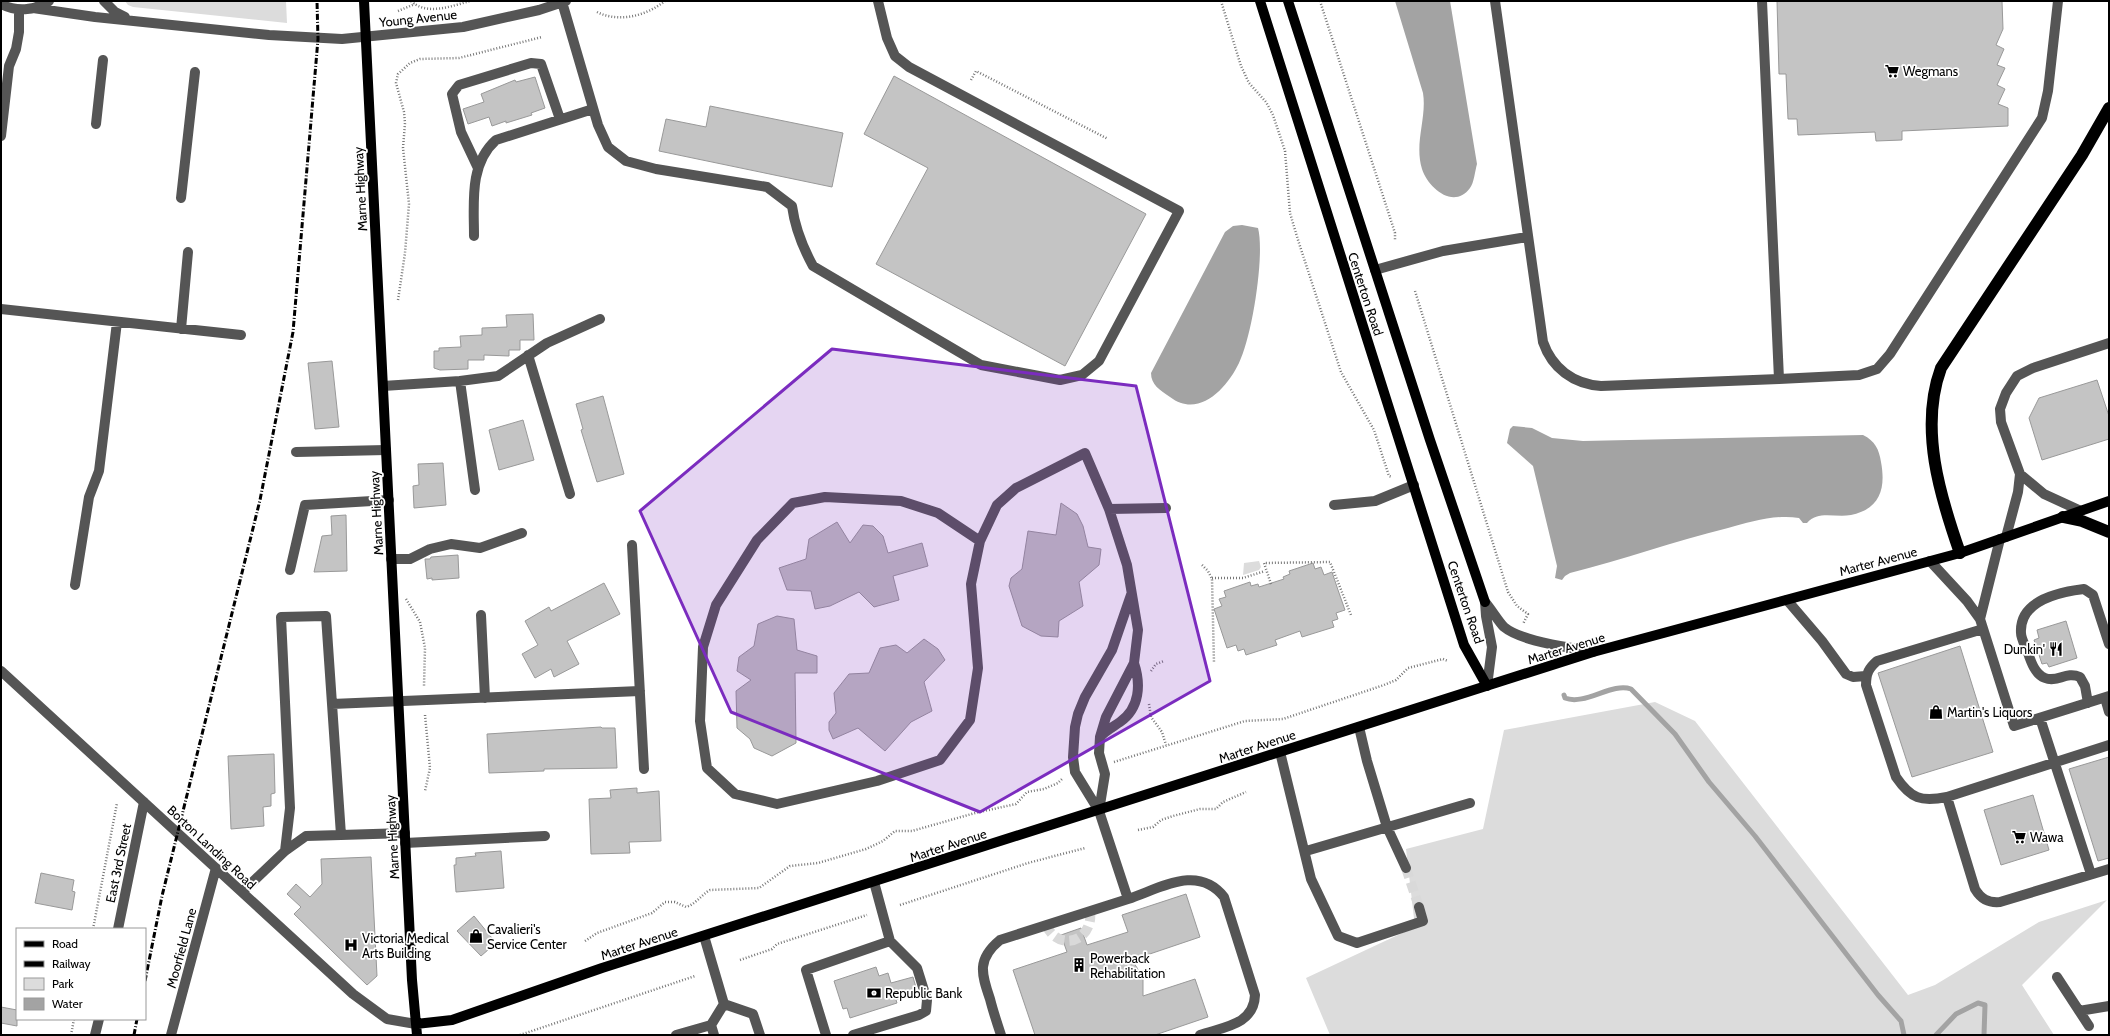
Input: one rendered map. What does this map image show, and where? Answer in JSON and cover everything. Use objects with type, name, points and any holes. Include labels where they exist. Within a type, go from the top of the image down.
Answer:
[{"type":"highway","points":[[1960,553],[1946,512],[1932,437],[1932,399],[1935,384],[1941,368],[2078,162],[2109,108]]},
{"type":"highway","points":[[2063,517],[2082,521],[2109,532]]},
{"type":"main road","name":"Marne Highway","points":[[364,1],[398,702],[417,1035]]},
{"type":"main road","name":"Centerton Road","points":[[1260,1],[1464,644],[1487,686]]},
{"type":"main road","name":"Centerton Road","points":[[1288,1],[1485,602]]},
{"type":"main road","name":"Marter Avenue","points":[[416,1024],[452,1020],[602,968],[1099,811],[1593,652],[1960,553],[2109,501]]},
{"type":"street","points":[[1,4],[20,10],[33,8],[49,1]]},
{"type":"street","points":[[104,1],[115,12],[131,20]]},
{"type":"street","points":[[564,2],[593,109],[608,147],[626,161],[656,169],[767,187],[782,196],[792,206],[795,225],[802,247],[813,266],[981,366],[1060,380],[1082,375],[1099,361],[1179,211],[909,67],[895,56],[888,38],[878,1]]},
{"type":"street","points":[[1495,1],[1543,342],[1556,366],[1571,378],[1584,383],[1601,386],[1859,375],[1877,369],[1890,354],[2042,118],[2048,91],[2058,1]]},
{"type":"street","points":[[1762,1],[1779,379]]},
{"type":"street","name":"Young Avenue","points":[[33,8],[131,20],[318,39],[342,39],[463,27],[564,2]]},
{"type":"street","points":[[1,136],[4,86],[9,66],[16,49],[19,32],[20,10]]},
{"type":"street","points":[[96,124],[103,60]]},
{"type":"street","points":[[478,168],[461,132],[452,94],[459,86],[531,63],[541,64],[560,119]]},
{"type":"street","points":[[181,198],[195,72]]},
{"type":"street","points":[[474,236],[473,191],[478,168],[488,147],[496,140],[593,109]]},
{"type":"street","points":[[1375,270],[1442,251],[1527,236]]},
{"type":"street","points":[[181,329],[188,252]]},
{"type":"street","points":[[1,309],[241,335]]},
{"type":"street","points":[[383,386],[460,381],[498,376],[547,343],[600,319]]},
{"type":"street","points":[[75,585],[89,497],[99,471],[116,322]]},
{"type":"street","points":[[1980,618],[2018,492],[2020,474],[2001,422],[2000,409],[2006,392],[2017,376],[2033,368],[2107,345]]},
{"type":"street","points":[[528,355],[570,494]]},
{"type":"street","points":[[460,381],[475,490]]},
{"type":"street","points":[[296,452],[386,450]]},
{"type":"street","points":[[980,541],[938,513],[900,501],[825,497],[793,503],[757,540],[716,605],[703,647],[700,721],[707,768],[735,794],[777,804],[876,781],[940,760],[970,720],[978,668],[971,584],[980,541],[997,505],[1016,488],[1085,453],[1108,509],[1127,565],[1138,630],[1134,663],[1106,717],[1100,736],[1099,753],[1105,774],[1099,811]]},
{"type":"street","points":[[2020,474],[2044,494],[2081,511]]},
{"type":"street","points":[[1334,505],[1376,501],[1414,485]]},
{"type":"street","points":[[290,570],[305,505],[389,500]]},
{"type":"street","points":[[1108,509],[1166,508]]},
{"type":"street","points":[[391,559],[410,559],[430,550],[451,544],[480,548],[522,533]]},
{"type":"street","points":[[632,545],[644,769]]},
{"type":"street","points":[[1930,561],[1967,601],[1980,618],[2014,726],[2107,697],[2109,712]]},
{"type":"street","points":[[2088,703],[2085,686],[2080,677],[2072,674],[2057,679],[2045,678],[2034,667],[2021,633],[2023,617],[2035,602],[2071,590],[2084,589],[2093,595],[2109,644]]},
{"type":"street","points":[[1128,899],[1099,811],[1075,772],[1073,757],[1075,727],[1085,697],[1112,650],[1131,595]]},
{"type":"street","points":[[1787,600],[1821,640],[1846,674],[1853,677],[1866,676]]},
{"type":"street","points":[[1485,602],[1504,626],[1520,634],[1546,643],[1593,652]]},
{"type":"street","name":"Centerton Road","points":[[1485,602],[1492,647],[1487,686]]},
{"type":"street","points":[[481,615],[485,698]]},
{"type":"street","points":[[285,851],[290,808],[281,616],[326,616],[341,835]]},
{"type":"street","points":[[1983,629],[1877,661],[1869,668],[1866,676],[1866,685],[1896,777],[1904,789],[1913,796],[1922,799],[1947,797],[2109,745]]},
{"type":"street","points":[[1100,736],[1122,721],[1134,704],[1139,682],[1134,663]]},
{"type":"street","name":"Borton Landing Road","points":[[1,671],[353,994],[387,1018],[416,1024]]},
{"type":"street","points":[[332,704],[640,691]]},
{"type":"street","points":[[2040,718],[2091,874]]},
{"type":"street","points":[[1359,727],[1367,761],[1387,827],[1406,868]]},
{"type":"street","points":[[1280,752],[1306,851],[1311,879],[1338,936],[1357,943],[1423,921],[1418,907]]},
{"type":"street","points":[[1947,797],[1975,889],[1980,897],[1986,901],[1992,903],[2000,902],[2109,869]]},
{"type":"street","name":"East 3rd Street","points":[[118,928],[144,802]]},
{"type":"street","points":[[1306,851],[1470,803]]},
{"type":"street","points":[[242,892],[285,851],[306,836],[341,835],[405,838],[545,836]]},
{"type":"street","name":"Moorfield Lane","points":[[171,1035],[216,868]]},
{"type":"street","points":[[1001,1035],[982,975],[983,965],[992,946],[1000,940],[1186,880],[1197,879],[1212,885],[1224,897],[1256,995],[1253,1010],[1242,1021],[1200,1035]]},
{"type":"street","points":[[853,1035],[919,1015],[926,1011],[928,1000],[917,968],[890,941],[874,882]]},
{"type":"street","points":[[676,1035],[712,1030],[724,1004],[704,936]]},
{"type":"street","points":[[826,1035],[806,970],[890,941]]},
{"type":"street","points":[[2057,977],[2089,1026]]},
{"type":"street","points":[[724,1004],[753,1014],[760,1035]]},
{"type":"street","points":[[2079,1011],[2109,1006]]},
{"type":"street","points":[[95,1035],[99,1020]]},
{"type":"path","points":[[412,1],[425,9],[436,9],[470,1]]},
{"type":"path","points":[[597,12],[614,18],[625,18],[654,9],[665,1]]},
{"type":"path","points":[[1221,1],[1241,66],[1249,83],[1269,109],[1285,151],[1290,213],[1341,372],[1374,430],[1389,476],[1392,477]]},
{"type":"path","points":[[1320,1],[1395,233],[1395,241]]},
{"type":"path","points":[[398,11],[415,4]]},
{"type":"path","points":[[398,300],[405,253],[409,204],[403,148],[405,123],[404,112],[396,83],[398,74],[410,62],[420,59],[459,58],[542,37]]},
{"type":"path","points":[[971,80],[976,71],[1108,140]]},
{"type":"path","points":[[1414,291],[1508,592],[1517,606],[1528,614],[1522,626]]},
{"type":"path","points":[[1271,584],[1265,571],[1264,563],[1329,562],[1333,566],[1340,589],[1351,615]]},
{"type":"path","points":[[1202,565],[1212,578],[1214,663]]},
{"type":"path","points":[[1212,578],[1243,578],[1265,571]]},
{"type":"path","points":[[405,596],[420,622],[425,648],[424,686]]},
{"type":"path","points":[[1111,763],[1245,721],[1283,719],[1384,685],[1396,680],[1408,668],[1443,659],[1448,661]]},
{"type":"path","points":[[1151,676],[1153,666],[1164,661]]},
{"type":"path","points":[[1149,699],[1151,717],[1162,732],[1166,745]]},
{"type":"path","points":[[425,715],[430,768],[425,791]]},
{"type":"path","points":[[585,941],[598,933],[652,913],[665,902],[675,902],[686,907],[693,905],[710,890],[759,888],[790,866],[818,863],[866,849],[883,841],[895,831],[912,831],[975,813],[1016,804],[1027,792],[1044,789],[1058,783],[1066,775]]},
{"type":"path","points":[[1138,830],[1153,827],[1161,820],[1173,816],[1200,809],[1216,809],[1223,802],[1246,792]]},
{"type":"path","points":[[92,928],[118,802]]},
{"type":"path","points":[[900,905],[1028,863],[1085,848]]},
{"type":"path","points":[[740,960],[772,949],[777,944],[867,916]]},
{"type":"path","points":[[520,1035],[695,976]]},
{"type":"path","points":[[71,1035],[74,1020]]},
{"type":"highlighted area","points":[[832,349],[1136,386],[1210,681],[980,812],[731,712],[640,511]]},
{"type":"green space","points":[[125,1],[286,1],[287,23],[133,7],[128,5]]},
{"type":"green space","points":[[1259,561],[1261,567],[1259,570],[1243,575],[1244,563]]},
{"type":"green space","points":[[1655,702],[1695,721],[1908,995],[1935,985],[2039,922],[2107,900],[2022,985],[2054,1035],[1330,1035],[1306,978],[1415,927],[1406,849],[1483,829],[1504,730]]},
{"type":"water","points":[[1395,1],[1450,1],[1477,164],[1470,188],[1464,194],[1457,197],[1449,197],[1442,194],[1430,183],[1422,169],[1419,150],[1424,102],[1423,93]]},
{"type":"water","points":[[1242,225],[1258,228],[1260,240],[1260,257],[1256,296],[1253,316],[1244,351],[1234,373],[1220,391],[1201,403],[1181,403],[1170,397],[1154,384],[1151,373],[1225,232],[1233,226]]},
{"type":"water","points":[[1513,426],[1532,428],[1552,438],[1583,441],[1863,435],[1876,446],[1879,453],[1882,472],[1881,489],[1875,503],[1861,512],[1851,515],[1827,515],[1816,517],[1807,523],[1803,523],[1799,518],[1790,517],[1754,521],[1570,573],[1562,580],[1555,578],[1557,566],[1533,466],[1507,443],[1510,429]]},
{"type":"building","name":"Wegmans","points":[[1777,1],[2002,1],[2003,29],[1996,45],[2004,49],[1997,65],[2005,68],[1997,85],[2005,89],[1998,104],[2008,108],[2008,126],[1902,131],[1902,140],[1876,141],[1875,132],[1798,135],[1797,119],[1788,119],[1786,74],[1779,74]]},
{"type":"building","points":[[894,76],[1146,214],[1065,366],[876,264],[928,168],[864,134]]},
{"type":"building","points":[[535,77],[545,108],[531,113],[532,115],[492,126],[489,117],[468,124],[463,109],[484,102],[481,94],[515,80],[516,82]]},
{"type":"building","points":[[710,106],[843,133],[832,187],[659,151],[666,119],[706,127]]},
{"type":"building","points":[[533,314],[534,340],[520,340],[520,350],[509,350],[509,356],[484,355],[484,360],[468,360],[468,369],[440,370],[434,368],[434,351],[439,351],[439,348],[461,347],[460,336],[482,335],[482,328],[507,327],[506,315]]},
{"type":"building","points":[[332,361],[339,427],[315,429],[308,363]]},
{"type":"building","points":[[2097,380],[2109,416],[2109,439],[2042,460],[2029,418],[2039,398]]},
{"type":"building","points":[[603,396],[624,474],[597,482],[581,430],[583,429],[576,404]]},
{"type":"building","points":[[523,420],[534,460],[499,470],[489,430]]},
{"type":"building","points":[[443,463],[446,505],[414,508],[413,486],[419,485],[418,464]]},
{"type":"building","points":[[1061,503],[1077,514],[1083,526],[1088,547],[1101,549],[1099,565],[1079,582],[1083,606],[1059,621],[1058,637],[1041,636],[1022,626],[1009,586],[1011,578],[1022,569],[1028,531],[1056,535]]},
{"type":"building","points":[[346,515],[347,571],[314,572],[322,536],[332,535],[331,516]]},
{"type":"building","points":[[837,522],[850,543],[863,525],[873,526],[883,536],[888,553],[922,543],[928,566],[893,576],[899,600],[874,607],[859,592],[830,606],[815,609],[811,591],[787,590],[779,568],[806,559],[809,539]]},
{"type":"building","points":[[458,555],[459,578],[427,579],[425,559],[430,559],[431,557]]},
{"type":"building","points":[[1313,563],[1315,569],[1321,567],[1324,575],[1332,572],[1345,610],[1336,613],[1338,619],[1332,621],[1334,627],[1302,637],[1300,631],[1275,640],[1277,645],[1246,655],[1244,649],[1238,651],[1236,645],[1227,648],[1214,609],[1222,606],[1219,599],[1226,597],[1224,591],[1250,582],[1251,586],[1258,584],[1259,587],[1284,579],[1283,577],[1290,574],[1289,571]]},
{"type":"building","points":[[604,583],[620,614],[567,641],[579,664],[554,677],[551,669],[535,678],[522,654],[538,645],[525,621],[549,607],[551,611]]},
{"type":"building","points":[[777,616],[794,619],[797,650],[817,656],[817,673],[795,673],[796,743],[772,756],[754,748],[750,739],[737,728],[736,691],[751,680],[737,671],[739,657],[754,646],[758,624]]},
{"type":"building","name":"Dunkin'","points":[[2066,621],[2077,658],[2049,667],[2047,663],[2042,664],[2034,640],[2039,638],[2037,630]]},
{"type":"building","points":[[924,639],[938,649],[945,660],[924,682],[932,711],[911,722],[885,751],[858,728],[833,739],[829,730],[829,722],[836,713],[834,693],[849,674],[869,673],[880,648],[896,645],[907,653]]},
{"type":"building","name":"Martin's Liquors","points":[[1960,646],[1993,752],[1912,777],[1878,673]]},
{"type":"building","points":[[601,727],[615,728],[617,768],[544,769],[544,771],[489,773],[487,734]]},
{"type":"building","points":[[274,754],[275,793],[271,794],[271,806],[263,807],[264,826],[231,829],[228,756]]},
{"type":"building","name":"Wawa","points":[[2109,757],[2109,858],[2098,861],[2069,769]]},
{"type":"building","points":[[637,788],[637,793],[659,791],[661,841],[629,842],[630,853],[591,854],[589,799],[611,798],[610,790]]},
{"type":"building","name":"Wawa","points":[[2033,795],[2049,850],[2001,865],[1984,810]]},
{"type":"building","points":[[501,851],[504,888],[456,892],[454,865],[456,865],[456,858],[476,856],[475,853]]},
{"type":"building","name":"Victoria Medical Arts Building","points":[[371,857],[377,976],[367,985],[294,914],[301,907],[287,894],[296,884],[310,897],[322,884],[321,859]]},
{"type":"building","points":[[41,873],[74,880],[72,891],[75,892],[72,910],[35,903]]},
{"type":"building","name":"Powerback Rehabilitation","points":[[1186,894],[1200,937],[1132,960],[1143,977],[1143,996],[1195,979],[1208,1017],[1155,1035],[1035,1035],[1013,970],[1067,952],[1061,935],[1081,928],[1087,945],[1128,932],[1122,915]]},
{"type":"building","name":"Cavalieri's Service Center","points":[[474,916],[496,943],[481,956],[457,931]]},
{"type":"building","name":"Republic Bank","points":[[876,967],[879,976],[888,973],[891,983],[913,977],[917,991],[904,995],[905,997],[896,1000],[897,1003],[850,1018],[847,1008],[843,1009],[834,981]]},
{"type":"building","points":[[1,1007],[16,1010],[17,1026],[1,1023]]},
{"type":"waterway","points":[[1564,695],[1565,698],[1573,700],[1590,697],[1615,689],[1631,689],[1675,734],[1709,782],[1755,836],[1878,995],[1901,1021],[1904,1035]]},
{"type":"waterway","points":[[1936,1035],[1956,1014],[1978,1003],[1985,1005],[1984,1035]]},
{"type":"tunnel","points":[[1406,868],[1419,907]]},
{"type":"tunnel","points":[[1046,925],[1052,934],[1059,939],[1067,941],[1074,940],[1087,930],[1090,921],[1090,911]]},
{"type":"railway","points":[[146,976],[162,896],[260,500],[293,332],[318,39],[317,1]]},
{"type":"railway","points":[[134,1035],[137,1020]]},
{"type":"place","name":"Wegmans","points":[[1892,71]]},
{"type":"place","name":"Dunkin'","points":[[2056,649]]},
{"type":"place","name":"Martin's Liquors","points":[[1936,712]]},
{"type":"place","name":"Wawa","points":[[2019,837]]},
{"type":"place","name":"Cavalieri's Service Center","points":[[476,936]]},
{"type":"place","name":"Victoria Medical Arts Building","points":[[351,945]]},
{"type":"place","name":"Powerback Rehabilitation","points":[[1079,965]]},
{"type":"place","name":"Republic Bank","points":[[874,993]]}]
